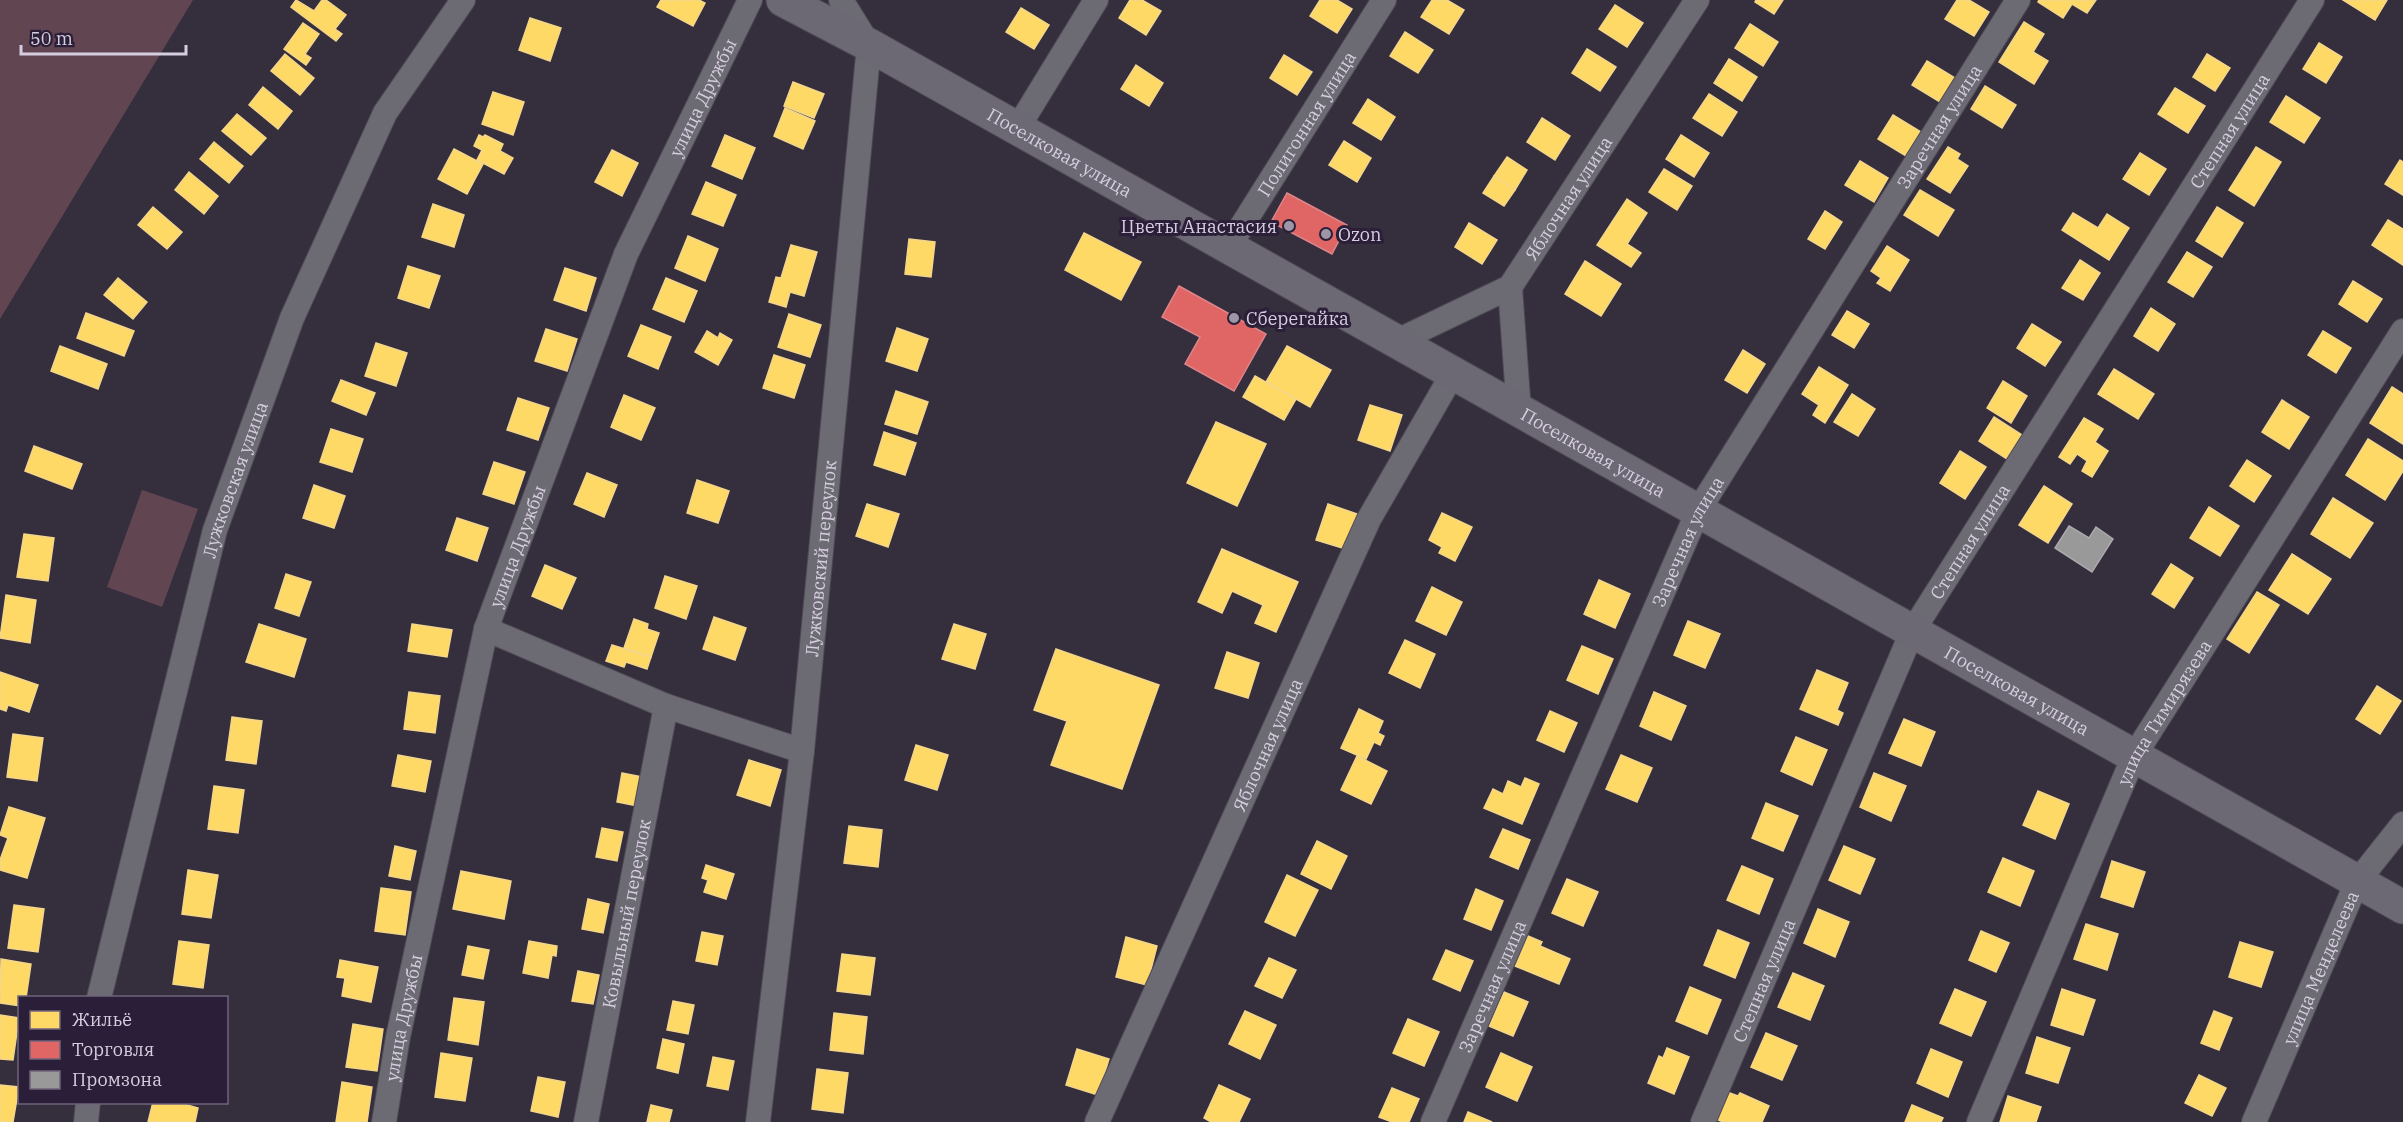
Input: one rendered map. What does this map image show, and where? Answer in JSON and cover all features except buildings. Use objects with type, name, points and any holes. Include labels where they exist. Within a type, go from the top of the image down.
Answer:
[{"type":"highway","name":"Поселковая улица","points":[[783,0],[869,45],[1452,375],[2403,907]]},
{"type":"street","name":"Лужковская улица","points":[[99,996],[215,530],[292,318],[384,113],[463,0]]},
{"type":"street","name":"улица Дружбы","points":[[384,1122],[398,1037],[486,630],[626,254],[750,0]]},
{"type":"street","points":[[841,0],[869,45]]},
{"type":"street","points":[[1017,129],[1096,0]]},
{"type":"street","name":"Полигонная улица","points":[[1228,248],[1384,0]]},
{"type":"street","name":"Яблочная улица","points":[[1510,287],[1696,0]]},
{"type":"street","name":"Заречная улица","points":[[1433,1122],[1698,512],[2018,0]]},
{"type":"street","name":"Степная улица","points":[[1703,1122],[1912,632],[2312,0]]},
{"type":"street","name":"Лужковский переулок","points":[[758,1122],[802,751],[869,45]]},
{"type":"street","points":[[1395,342],[1510,287],[1519,412]]},
{"type":"street","name":"улица Тимирязева","points":[[1979,1122],[2134,756],[2403,331]]},
{"type":"street","name":"Яблочная улица","points":[[1096,1122],[1369,519],[1452,375]]},
{"type":"street","points":[[486,630],[666,706],[802,751]]},
{"type":"street","name":"Ковыльный переулок","points":[[586,1122],[666,706]]},
{"type":"street","name":"улица Менделеева","points":[[2254,1122],[2357,882],[2403,825]]},
{"type":"street","points":[[86,1122],[88,1104]]},
{"type":"shaded area","points":[[0,0],[193,0],[0,319]]},
{"type":"shaded area","points":[[142,490],[198,509],[162,607],[107,587]]},
{"type":"place","name":"Цветы Анастасия","points":[[1289,226]]},
{"type":"place","name":"Ozon","points":[[1326,234]]},
{"type":"place","name":"Сберегайка","points":[[1234,318]]}]
